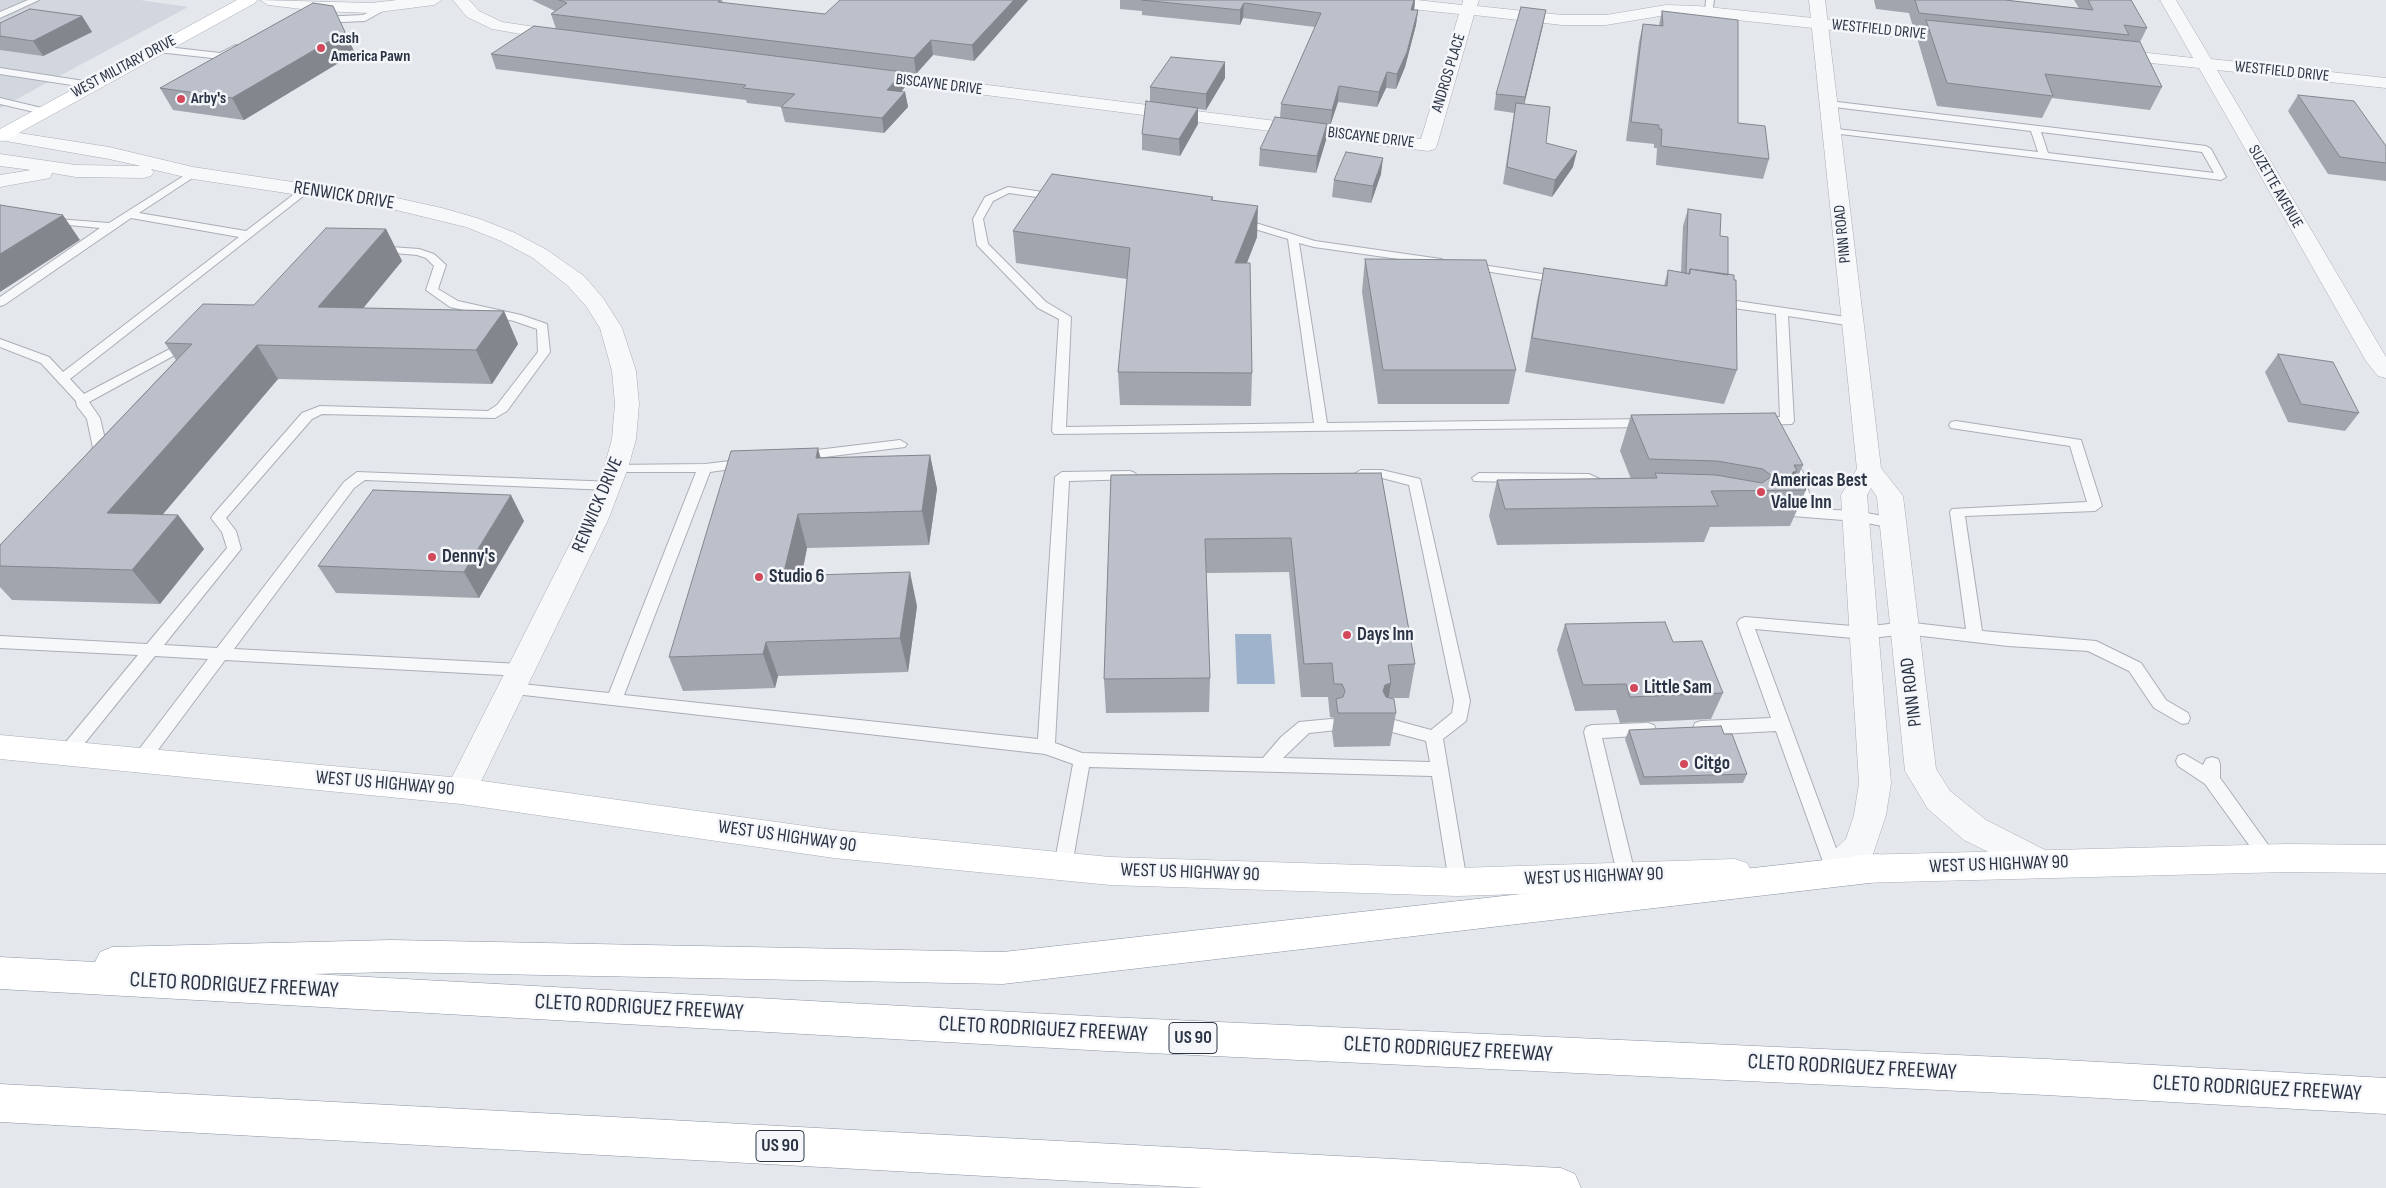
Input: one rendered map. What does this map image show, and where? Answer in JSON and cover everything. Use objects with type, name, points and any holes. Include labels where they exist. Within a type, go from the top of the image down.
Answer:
[{"type":"main road","name":"WEST MILITARY DRIVE","points":[[1,135],[249,0]]},
{"type":"main road","name":"WEST US HIGHWAY 90","points":[[0,748],[461,791],[834,844],[1110,871],[1629,886],[1878,868],[2268,858],[2386,859]]},
{"type":"main road","points":[[0,965],[390,956],[1003,968],[1629,886],[1878,868]]},
{"type":"main road","name":"CLETO RODRIGUEZ FREEWAY","points":[[0,973],[1097,1034],[2026,1076],[2386,1096]]},
{"type":"main road","name":"US 90","points":[[0,1103],[1561,1188]]},
{"type":"street","points":[[268,0],[318,8],[386,7],[434,0]]},
{"type":"street","points":[[460,0],[473,14],[498,26],[575,38]]},
{"type":"street","name":"WESTFIELD DRIVE","points":[[1373,0],[1469,5],[1583,20],[1629,18],[1666,10],[1709,6],[1820,24],[1971,40]]},
{"type":"street","name":"PINN ROAD","points":[[1817,0],[1869,469],[1890,496],[1921,771],[1939,800],[1975,830],[2038,863]]},
{"type":"street","name":"SUZETTE AVENUE","points":[[2168,0],[2378,361],[2386,371]]},
{"type":"street","name":"ANDROS PLACE","points":[[1428,145],[1469,5]]},
{"type":"street","name":"WESTFIELD DRIVE","points":[[2100,53],[2386,83]]},
{"type":"street","name":"BISCAYNE DRIVE","points":[[847,73],[1428,145]]},
{"type":"street","name":"RENWICK DRIVE","points":[[1,135],[110,152],[193,173],[392,204],[473,224],[508,237],[540,254],[576,281],[595,303],[611,328],[621,356],[627,404],[624,439],[613,476],[596,520],[461,791]]},
{"type":"street","name":"RENWICK DRIVE","points":[[0,160],[76,171]]},
{"type":"street","name":"RENWICK DRIVE","points":[[0,181],[76,171],[193,173]]},
{"type":"street","points":[[1835,870],[1860,847],[1870,815],[1875,783],[1854,495],[1869,469]]},
{"type":"lane","points":[[0,15],[35,0]]},
{"type":"lane","points":[[297,14],[318,8]]},
{"type":"lane","points":[[158,49],[221,56],[247,42]]},
{"type":"lane","points":[[0,71],[91,85]]},
{"type":"lane","points":[[0,101],[43,111]]},
{"type":"lane","points":[[1829,104],[2206,149],[2221,177],[1832,130]]},
{"type":"lane","points":[[2035,128],[2044,156]]},
{"type":"lane","points":[[0,302],[111,226],[193,173]]},
{"type":"lane","points":[[62,379],[306,190]]},
{"type":"lane","points":[[1068,198],[1008,190],[990,199],[978,219],[983,245],[1042,306],[1065,318],[1059,431],[1658,423]]},
{"type":"lane","points":[[129,214],[249,235]]},
{"type":"lane","points":[[34,220],[111,226]]},
{"type":"lane","points":[[1226,220],[1245,222],[1314,244],[1577,282]]},
{"type":"lane","points":[[1292,238],[1321,427]]},
{"type":"lane","points":[[66,754],[234,549],[229,531],[218,518],[307,416],[320,410],[490,415],[502,408],[544,352],[542,327],[518,318],[454,304],[432,290],[440,265],[430,256],[419,252],[362,248]]},
{"type":"lane","points":[[1704,300],[1853,322]]},
{"type":"lane","points":[[1747,422],[1787,421],[1782,312]]},
{"type":"lane","points":[[82,400],[204,336]]},
{"type":"lane","points":[[0,343],[45,360],[82,400],[83,406],[93,418],[100,448],[85,467]]},
{"type":"lane","points":[[1956,425],[2076,443],[2095,506],[1957,512],[1974,635]]},
{"type":"lane","points":[[783,458],[900,444]]},
{"type":"lane","points":[[140,761],[349,485],[362,476],[613,476],[764,461]]},
{"type":"lane","points":[[614,700],[705,468]]},
{"type":"lane","points":[[1794,470],[1808,512]]},
{"type":"lane","points":[[1342,474],[1382,474],[1415,482],[1462,701],[1460,716],[1434,737]]},
{"type":"lane","points":[[1046,746],[1062,477],[1142,476]]},
{"type":"lane","points":[[1479,478],[1589,479],[1614,492]]},
{"type":"lane","points":[[1784,512],[1856,516],[1893,523]]},
{"type":"lane","points":[[1835,870],[1746,623],[1864,633],[1905,628],[2008,640],[2090,645],[2135,667],[2157,710],[2182,718]]},
{"type":"lane","points":[[0,642],[152,650],[516,679],[614,700],[1046,746],[1082,760],[1439,769]]},
{"type":"lane","points":[[1387,724],[1434,737]]},
{"type":"lane","points":[[1682,728],[1782,724]]},
{"type":"lane","points":[[1268,764],[1287,742],[1305,727],[1331,725]]},
{"type":"lane","points":[[1629,886],[1592,732],[1662,729]]},
{"type":"lane","points":[[1434,737],[1458,882]]},
{"type":"lane","points":[[1062,866],[1082,760]]},
{"type":"lane","points":[[2184,761],[2212,771],[2268,858]]},
{"type":"shaded area","points":[[0,0],[140,0],[188,7],[0,108]]},
{"type":"water","points":[[1235,634],[1271,634],[1275,684],[1237,684]]},
{"type":"building","points":[[559,0],[720,0],[718,2],[825,14],[840,0],[1014,0],[972,45],[931,40],[914,58],[551,14],[567,3]]},
{"type":"building","points":[[1142,0],[1414,0],[1411,10],[1418,10],[1407,52],[1397,74],[1387,72],[1379,92],[1339,86],[1332,110],[1281,104],[1321,13],[1244,3],[1240,10]]},
{"type":"building","points":[[1915,0],[2005,0],[2093,10],[2088,0],[2131,0],[2147,28],[2124,25],[2129,35],[1919,13]]},
{"type":"building","points":[[313,3],[333,6],[345,32],[232,98],[160,88]]},
{"type":"building","points":[[1521,7],[1546,10],[1525,97],[1496,94]]},
{"type":"building","points":[[30,9],[82,16],[33,41],[0,36],[0,23]]},
{"type":"building","points":[[1662,11],[1738,20],[1738,123],[1765,126],[1769,159],[1661,146],[1662,129],[1659,129],[1659,125],[1631,122],[1643,24],[1663,26]]},
{"type":"building","points":[[1926,20],[2140,42],[2162,87],[2045,74],[2053,96],[1947,83]]},
{"type":"building","points":[[534,26],[903,72],[887,90],[905,92],[882,118],[781,107],[795,94],[743,88],[746,85],[491,54]]},
{"type":"building","points":[[1171,57],[1225,62],[1206,94],[1150,87]]},
{"type":"building","points":[[2298,95],[2354,101],[2386,146],[2386,163],[2340,157]]},
{"type":"building","points":[[1146,101],[1198,108],[1179,139],[1142,134]]},
{"type":"building","points":[[1516,103],[1550,107],[1546,143],[1577,151],[1555,180],[1507,167]]},
{"type":"building","points":[[1275,117],[1327,124],[1317,156],[1260,149]]},
{"type":"building","points":[[1346,152],[1383,158],[1373,186],[1334,180]]},
{"type":"building","points":[[1052,174],[1213,197],[1211,200],[1258,206],[1235,263],[1250,263],[1252,373],[1118,372],[1130,248],[1013,231]]},
{"type":"building","points":[[0,205],[63,215],[0,254]]},
{"type":"building","points":[[1688,209],[1721,214],[1720,236],[1728,237],[1728,275],[1690,269],[1689,274],[1686,273]]},
{"type":"building","points":[[326,228],[386,229],[318,307],[504,311],[476,350],[257,345],[107,513],[178,515],[132,570],[0,566],[0,545],[192,344],[165,343],[203,304],[254,305]]},
{"type":"building","points":[[1365,259],[1486,260],[1516,370],[1383,370]]},
{"type":"building","points":[[1544,268],[1667,286],[1668,270],[1690,274],[1690,269],[1734,275],[1734,280],[1736,280],[1737,370],[1532,338]]},
{"type":"building","points":[[2278,354],[2333,362],[2359,413],[2301,404]]},
{"type":"building","points":[[1775,413],[1803,465],[1794,465],[1797,471],[1793,472],[1791,477],[1794,481],[1802,482],[1806,490],[1711,491],[1718,506],[1505,509],[1497,480],[1657,478],[1655,473],[1716,475],[1762,483],[1772,476],[1763,469],[1717,461],[1649,459],[1631,415]]},
{"type":"building","points":[[818,448],[816,458],[930,455],[922,511],[798,514],[783,576],[910,572],[900,638],[766,642],[763,654],[669,657],[731,451]]},
{"type":"building","name":"Days Inn","points":[[1381,473],[1415,664],[1388,665],[1391,683],[1385,685],[1383,691],[1386,697],[1394,699],[1396,713],[1338,713],[1336,699],[1343,697],[1345,691],[1342,684],[1334,684],[1332,663],[1304,664],[1291,538],[1205,539],[1210,678],[1104,679],[1111,475]]},
{"type":"building","points":[[373,490],[511,495],[464,572],[318,566]]},
{"type":"building","points":[[1665,622],[1673,642],[1702,641],[1723,693],[1630,697],[1626,684],[1583,685],[1565,624]]},
{"type":"building","name":"Citgo","points":[[1721,726],[1724,734],[1732,734],[1747,774],[1644,777],[1629,730]]},
{"type":"place","name":"Cash America Pawn","points":[[321,48]]},
{"type":"place","name":"Arby's","points":[[181,99]]},
{"type":"place","name":"Americas Best Value Inn","points":[[1761,492]]},
{"type":"place","name":"Denny's","points":[[432,557]]},
{"type":"place","name":"Studio 6","points":[[759,577]]},
{"type":"place","name":"Days Inn","points":[[1347,635]]},
{"type":"place","name":"Little Sam","points":[[1634,688]]},
{"type":"place","name":"Citgo","points":[[1684,764]]}]
